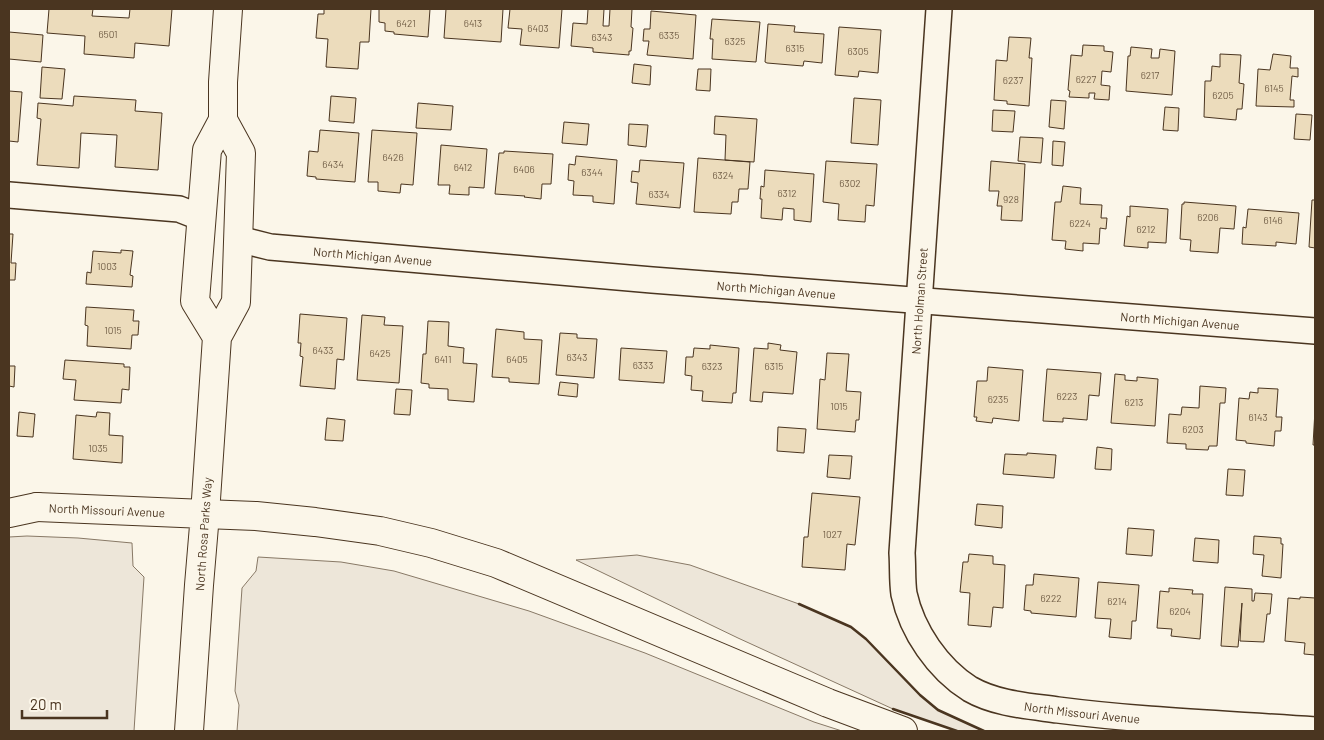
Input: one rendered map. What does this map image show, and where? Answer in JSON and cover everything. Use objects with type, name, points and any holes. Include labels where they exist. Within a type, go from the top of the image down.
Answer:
[{"type":"main road","name":"North Rosa Parks Way","points":[[217,337],[195,301],[207,150],[223,120],[223,82],[228,9]]},
{"type":"main road","name":"North Rosa Parks Way","points":[[189,731],[217,337],[236,302],[241,153],[223,120]]},
{"type":"main road","name":"North Missouri Avenue","points":[[37,508],[256,516],[380,531],[432,543],[496,563],[819,699],[904,731]]},
{"type":"main road","points":[[9,513],[37,508]]},
{"type":"street","name":"North Holman Street","points":[[904,594],[902,553],[939,9]]},
{"type":"street","points":[[9,196],[179,209],[202,218]]},
{"type":"street","name":"North Michigan Avenue","points":[[238,239],[270,247],[1315,331]]},
{"type":"street","name":"North Missouri Avenue","points":[[9,505],[37,508]]},
{"type":"street","name":"North Missouri Avenue","points":[[904,594],[914,624],[927,646],[948,671],[970,689],[999,700],[1097,715],[1315,730]]},
{"type":"shaded area","points":[[27,536],[132,543],[133,566],[144,577],[134,731],[9,731],[9,537]]},
{"type":"shaded area","points":[[637,555],[690,565],[799,604],[851,627],[866,639],[920,695],[938,710],[984,731],[957,731],[893,709],[738,638],[576,560]]},
{"type":"shaded area","points":[[258,557],[341,562],[394,571],[529,611],[645,653],[814,722],[842,731],[237,731],[239,705],[235,691],[242,588],[256,571]]},
{"type":"building","points":[[49,9],[93,9],[92,16],[129,18],[130,9],[172,9],[169,46],[135,43],[134,58],[84,54],[85,36],[47,33]]},
{"type":"building","points":[[324,9],[371,9],[369,42],[360,42],[358,69],[326,67],[328,39],[316,38],[318,14],[324,14]]},
{"type":"building","points":[[379,9],[430,9],[428,37],[394,34],[394,32],[385,31],[385,23],[379,22]]},
{"type":"building","points":[[446,9],[503,9],[501,42],[444,38]]},
{"type":"building","points":[[510,9],[562,9],[559,48],[520,45],[522,29],[508,28]]},
{"type":"building","points":[[588,9],[604,9],[603,26],[609,26],[610,9],[632,9],[631,27],[633,28],[629,55],[593,52],[593,48],[571,46],[573,23],[587,24]]},
{"type":"building","points":[[651,11],[696,15],[693,59],[647,55],[649,41],[643,41],[644,29],[650,29]]},
{"type":"building","points":[[712,19],[760,22],[756,62],[712,59],[713,39],[710,39]]},
{"type":"building","points":[[768,24],[795,26],[794,32],[824,34],[822,63],[804,61],[803,66],[765,62]]},
{"type":"building","points":[[839,27],[881,30],[878,73],[859,71],[858,77],[835,75]]},
{"type":"building","points":[[9,32],[43,35],[41,62],[9,59]]},
{"type":"building","points":[[1009,37],[1031,38],[1029,58],[1032,58],[1029,106],[1007,104],[1007,101],[994,100],[996,60],[1007,61]]},
{"type":"building","points":[[1083,45],[1104,46],[1104,51],[1113,52],[1111,72],[1102,71],[1101,85],[1110,86],[1109,100],[1094,99],[1095,93],[1089,93],[1089,98],[1069,97],[1071,55],[1082,56]]},
{"type":"building","points":[[1131,47],[1152,49],[1151,58],[1159,58],[1160,49],[1175,51],[1172,95],[1126,91],[1128,56],[1130,56]]},
{"type":"building","points":[[1220,54],[1241,55],[1239,83],[1244,84],[1242,109],[1237,109],[1236,120],[1204,117],[1205,81],[1211,81],[1212,66],[1220,67]]},
{"type":"building","points":[[1273,54],[1291,56],[1290,68],[1298,68],[1298,77],[1292,76],[1290,100],[1294,100],[1294,107],[1256,106],[1258,69],[1270,70]]},
{"type":"building","points":[[634,64],[651,66],[650,85],[632,83]]},
{"type":"building","points":[[42,67],[65,69],[62,99],[40,98]]},
{"type":"building","points":[[698,69],[711,69],[710,91],[696,90]]},
{"type":"building","points":[[9,91],[22,92],[18,142],[9,141]]},
{"type":"building","points":[[74,96],[136,100],[135,111],[162,113],[158,170],[115,167],[117,135],[81,133],[79,168],[37,165],[41,119],[37,118],[38,103],[73,106]]},
{"type":"building","points":[[331,96],[356,98],[354,123],[329,121]]},
{"type":"building","points":[[854,98],[881,100],[878,145],[851,143]]},
{"type":"building","points":[[1051,100],[1066,101],[1064,129],[1049,127]]},
{"type":"building","points":[[418,103],[453,106],[451,130],[416,128]]},
{"type":"building","points":[[1165,107],[1179,108],[1178,131],[1163,130]]},
{"type":"building","points":[[993,110],[1015,111],[1013,132],[992,131]]},
{"type":"building","points":[[1296,114],[1312,115],[1310,140],[1294,139]]},
{"type":"building","points":[[715,116],[757,119],[754,162],[725,160],[726,135],[714,134]]},
{"type":"building","points":[[564,122],[589,124],[587,145],[562,143]]},
{"type":"building","points":[[629,124],[648,125],[646,147],[628,145]]},
{"type":"building","points":[[320,130],[359,133],[355,182],[316,179],[316,177],[307,176],[309,151],[318,152]]},
{"type":"building","points":[[372,130],[417,133],[413,185],[401,184],[400,193],[378,191],[378,182],[368,182]]},
{"type":"building","points":[[1020,137],[1043,138],[1041,163],[1018,161]]},
{"type":"building","points":[[1053,141],[1065,142],[1063,166],[1052,165]]},
{"type":"building","points":[[441,145],[487,149],[484,188],[469,187],[469,195],[449,194],[450,185],[438,185]]},
{"type":"building","points":[[504,151],[553,154],[551,184],[542,184],[541,199],[495,194],[499,153],[504,153]]},
{"type":"building","points":[[576,156],[617,160],[614,204],[593,202],[593,196],[573,195],[574,181],[568,180],[569,164],[575,165]]},
{"type":"building","points":[[698,158],[750,162],[748,189],[739,189],[738,202],[732,202],[731,214],[694,212]]},
{"type":"building","points":[[640,160],[684,163],[680,208],[636,204],[638,183],[631,182],[632,171],[639,172]]},
{"type":"building","points":[[826,161],[877,164],[874,206],[866,205],[865,222],[838,220],[839,204],[823,202]]},
{"type":"building","points":[[991,161],[1025,164],[1022,221],[1001,220],[1002,206],[997,206],[999,191],[989,191]]},
{"type":"building","points":[[765,170],[814,174],[811,222],[794,220],[794,209],[783,208],[782,220],[761,218],[761,186],[764,187]]},
{"type":"building","points":[[1063,186],[1081,188],[1080,204],[1102,205],[1101,218],[1107,218],[1106,229],[1100,228],[1099,244],[1083,243],[1083,251],[1065,249],[1066,241],[1052,240],[1055,202],[1061,202]]},
{"type":"building","points":[[1312,200],[1315,200],[1315,248],[1309,247]]},
{"type":"building","points":[[1184,202],[1236,206],[1234,229],[1220,228],[1218,253],[1190,251],[1191,240],[1180,239],[1182,204]]},
{"type":"building","points":[[1130,206],[1168,209],[1166,243],[1148,242],[1148,248],[1124,246],[1127,216],[1130,217]]},
{"type":"building","points":[[1248,209],[1299,213],[1296,244],[1276,242],[1276,246],[1242,244],[1243,227],[1246,228]]},
{"type":"building","points":[[9,234],[13,234],[11,263],[16,263],[15,280],[9,280]]},
{"type":"building","points":[[121,250],[133,251],[130,275],[133,276],[132,287],[86,284],[87,272],[91,273],[93,251],[121,253]]},
{"type":"building","points":[[86,307],[134,310],[133,321],[139,321],[138,335],[132,335],[131,349],[87,346],[88,326],[85,325]]},
{"type":"building","points":[[300,314],[347,318],[344,360],[337,359],[335,389],[300,386],[303,357],[300,356],[301,343],[298,343]]},
{"type":"building","points":[[362,315],[385,317],[384,325],[403,326],[399,383],[357,380]]},
{"type":"building","points":[[428,321],[449,322],[448,346],[464,348],[463,363],[477,364],[474,402],[448,400],[448,389],[429,388],[429,384],[421,383],[423,354],[426,354]]},
{"type":"building","points":[[496,329],[524,332],[524,339],[542,340],[539,384],[509,382],[509,378],[492,377]]},
{"type":"building","points":[[560,333],[577,334],[577,338],[597,339],[594,378],[556,375]]},
{"type":"building","points":[[768,343],[781,345],[780,350],[797,352],[793,394],[763,392],[762,402],[750,401],[754,348],[768,349]]},
{"type":"building","points":[[710,345],[739,348],[736,393],[733,393],[732,403],[702,401],[703,391],[691,390],[692,376],[685,375],[686,357],[693,357],[694,348],[710,349]]},
{"type":"building","points":[[621,348],[667,351],[664,383],[619,380]]},
{"type":"building","points":[[827,353],[849,354],[846,391],[861,392],[859,420],[856,420],[855,432],[817,429],[820,379],[825,380]]},
{"type":"building","points":[[65,360],[124,364],[124,367],[130,367],[129,390],[122,389],[121,403],[74,400],[76,380],[63,379]]},
{"type":"building","points":[[9,366],[15,366],[14,387],[9,386]]},
{"type":"building","points":[[988,367],[1023,370],[1019,421],[993,418],[992,423],[976,421],[977,417],[974,417],[977,381],[987,381]]},
{"type":"building","points":[[1047,369],[1101,373],[1099,396],[1089,395],[1087,420],[1063,418],[1063,422],[1043,421]]},
{"type":"building","points":[[1115,374],[1125,375],[1125,380],[1137,381],[1137,377],[1158,379],[1155,426],[1111,423]]},
{"type":"building","points":[[560,382],[578,384],[577,397],[558,395]]},
{"type":"building","points":[[1200,386],[1226,388],[1225,403],[1220,403],[1217,446],[1209,446],[1208,450],[1186,449],[1186,444],[1167,443],[1169,414],[1181,415],[1182,407],[1199,408]]},
{"type":"building","points":[[1258,388],[1278,389],[1276,417],[1282,417],[1281,431],[1275,431],[1274,446],[1236,440],[1239,398],[1249,399],[1250,392],[1258,393]]},
{"type":"building","points":[[396,389],[412,390],[410,415],[394,414]]},
{"type":"building","points":[[1315,410],[1315,445],[1313,445]]},
{"type":"building","points":[[19,412],[35,414],[33,437],[17,436]]},
{"type":"building","points":[[97,412],[110,413],[109,435],[123,436],[122,463],[73,459],[76,415],[96,417]]},
{"type":"building","points":[[327,418],[345,420],[343,441],[325,440]]},
{"type":"building","points":[[778,427],[806,429],[804,453],[777,451]]},
{"type":"building","points":[[1097,447],[1112,449],[1111,470],[1095,469]]},
{"type":"building","points":[[1027,453],[1056,455],[1054,478],[1003,474],[1005,454],[1027,455]]},
{"type":"building","points":[[829,455],[852,456],[850,479],[827,477]]},
{"type":"building","points":[[1228,469],[1245,470],[1243,496],[1226,495]]},
{"type":"building","points":[[812,493],[860,497],[855,545],[847,544],[845,570],[802,567],[804,537],[808,537]]},
{"type":"building","points":[[977,504],[1003,506],[1002,528],[975,525]]},
{"type":"building","points":[[1128,528],[1154,530],[1152,556],[1126,554]]},
{"type":"building","points":[[1254,536],[1281,538],[1281,544],[1283,544],[1281,578],[1262,576],[1264,555],[1253,554]]},
{"type":"building","points":[[1195,538],[1219,540],[1218,563],[1193,561]]},
{"type":"building","points":[[969,554],[993,556],[993,564],[1005,565],[1003,608],[993,607],[991,627],[968,625],[970,593],[960,592],[963,562],[968,562]]},
{"type":"building","points":[[1034,574],[1079,578],[1076,617],[1031,613],[1031,611],[1024,610],[1026,585],[1033,585]]},
{"type":"building","points":[[1098,582],[1139,585],[1136,621],[1132,621],[1131,639],[1109,637],[1111,619],[1095,618]]},
{"type":"building","points":[[1225,587],[1252,589],[1252,601],[1254,601],[1255,593],[1272,594],[1270,614],[1267,614],[1264,642],[1240,641],[1242,603],[1238,647],[1221,646]]},
{"type":"building","points":[[1169,588],[1193,590],[1192,594],[1203,594],[1200,639],[1171,636],[1172,629],[1157,628],[1160,591],[1169,592]]},
{"type":"building","points":[[1300,597],[1315,598],[1315,655],[1304,654],[1305,643],[1285,641],[1288,598],[1300,599]]},
{"type":"wall","points":[[799,604],[851,627],[866,639],[920,695],[938,710],[984,731]]},
{"type":"wall","points":[[893,709],[957,731]]}]
